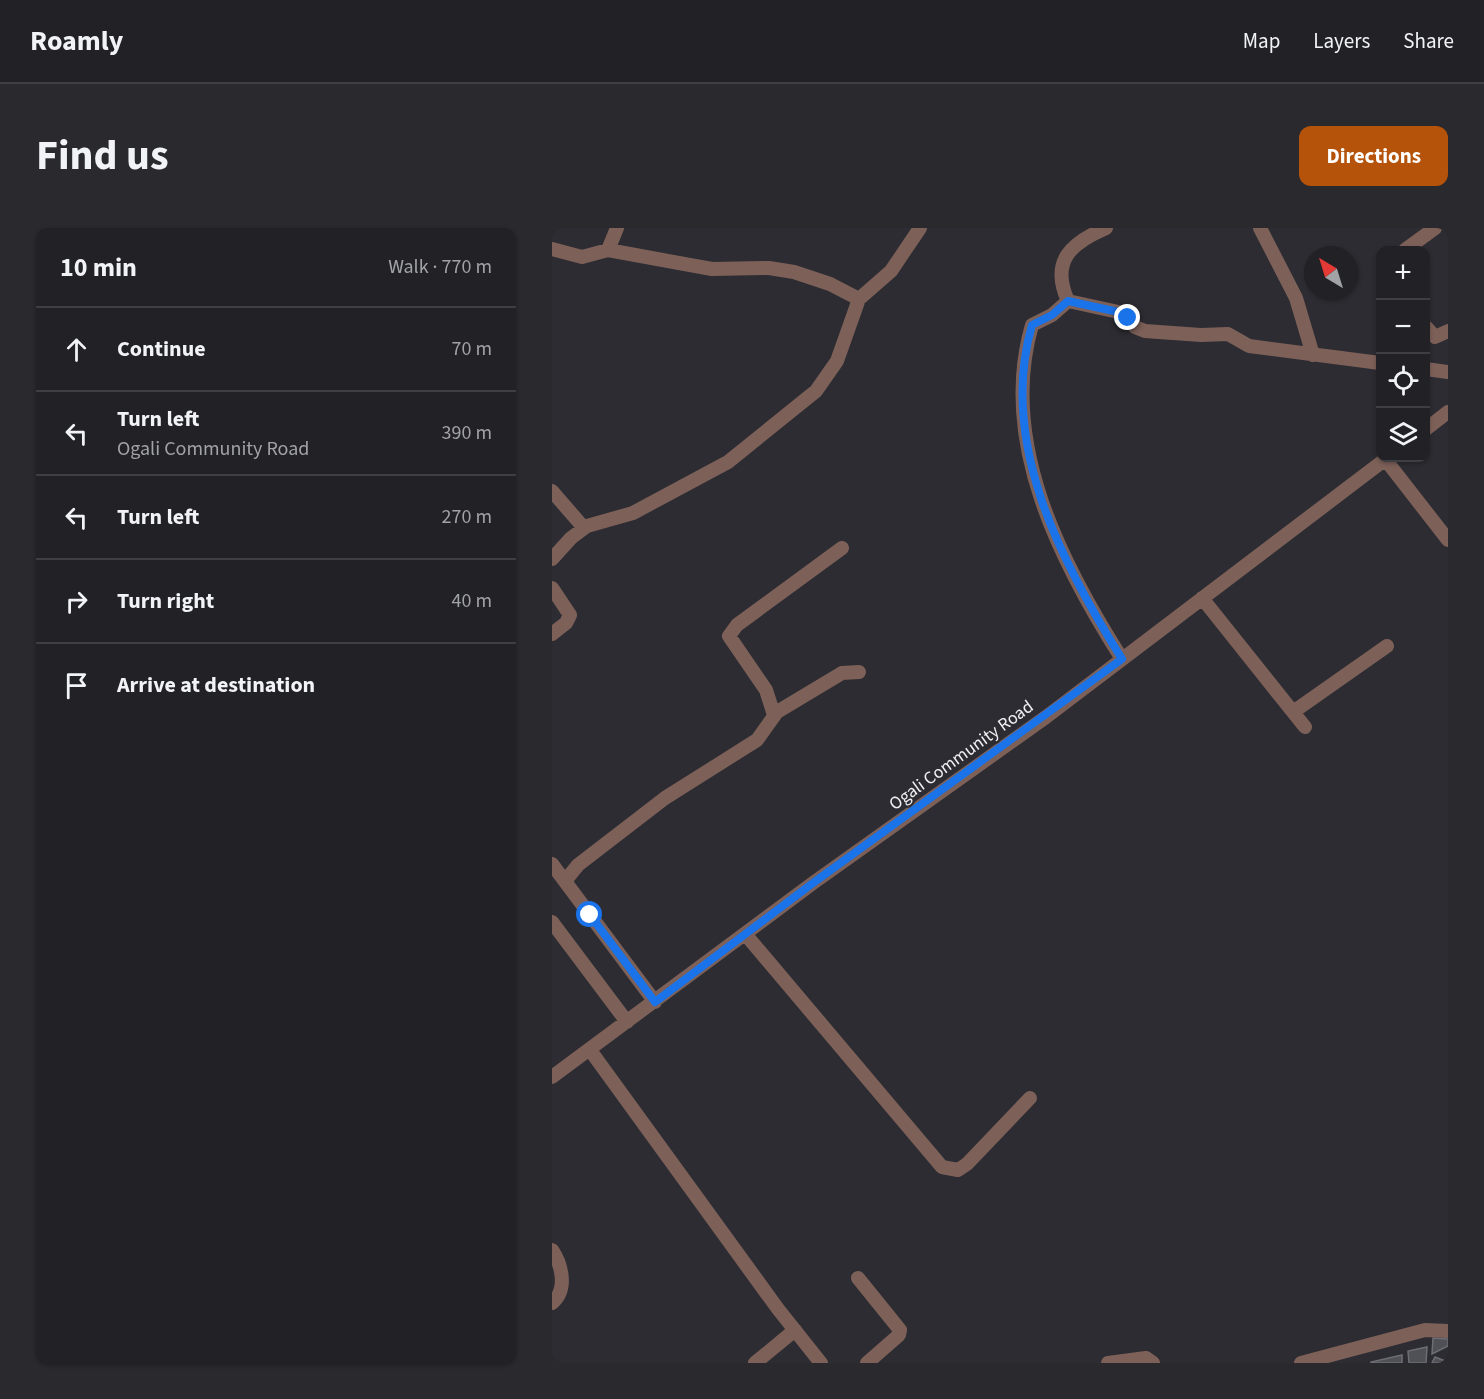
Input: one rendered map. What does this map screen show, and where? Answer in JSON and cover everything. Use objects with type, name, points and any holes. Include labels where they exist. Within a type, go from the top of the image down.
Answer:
[{"type":"street","points":[[608,250],[617,228]]},
{"type":"street","points":[[552,560],[584,528],[596,521],[633,513],[716,469],[760,438],[824,381],[841,351],[859,299],[891,271],[920,228]]},
{"type":"street","points":[[1068,301],[1062,286],[1064,256],[1073,246],[1106,228]]},
{"type":"street","points":[[1260,228],[1296,298],[1313,356]]},
{"type":"street","points":[[1410,246],[1435,228]]},
{"type":"street","points":[[552,249],[582,257],[608,250],[712,269],[769,268],[794,272],[830,284],[859,299]]},
{"type":"street","points":[[1068,301],[1123,313],[1138,330],[1201,335],[1228,334],[1249,346],[1376,363]]},
{"type":"street","points":[[1068,301],[1052,315],[1032,325],[1021,383],[1022,415],[1051,526],[1079,587],[1122,659]]},
{"type":"street","points":[[1430,332],[1435,337],[1448,331]]},
{"type":"street","points":[[1430,370],[1448,372]]},
{"type":"street","points":[[1430,425],[1448,412]]},
{"type":"street","name":"Ogali Community Road","points":[[552,1077],[813,883],[1122,659],[1381,462]]},
{"type":"street","points":[[1389,462],[1448,540]]},
{"type":"street","points":[[552,491],[584,528]]},
{"type":"street","points":[[774,716],[766,690],[729,636],[737,625],[842,548]]},
{"type":"street","points":[[552,588],[570,615],[566,623],[552,634]]},
{"type":"street","points":[[1202,598],[1305,727]]},
{"type":"street","points":[[1293,712],[1388,646]]},
{"type":"street","points":[[565,880],[578,865],[665,798],[758,740],[774,716],[829,679],[842,673],[859,672]]},
{"type":"street","points":[[552,864],[655,1002]]},
{"type":"street","points":[[552,922],[627,1022]]},
{"type":"street","points":[[746,935],[942,1167],[958,1170],[967,1164],[1030,1098]]},
{"type":"street","points":[[590,1050],[821,1363]]},
{"type":"street","points":[[552,1250],[562,1269],[559,1295],[552,1303]]},
{"type":"street","points":[[858,1278],[900,1330],[899,1335],[867,1363]]},
{"type":"street","points":[[755,1363],[795,1330]]},
{"type":"street","points":[[1301,1363],[1425,1330],[1448,1331]]},
{"type":"street","points":[[1108,1363],[1146,1358],[1153,1363]]},
{"type":"building","points":[[1433,1338],[1448,1339],[1448,1346],[1432,1354]]},
{"type":"building","points":[[1427,1347],[1426,1363],[1409,1363],[1408,1351]]},
{"type":"building","points":[[1402,1355],[1402,1363],[1371,1363],[1371,1362]]},
{"type":"building","points":[[1435,1357],[1448,1362],[1448,1363],[1432,1363]]},
{"type":"route","points":[[590,915],[655,1002],[813,883],[1046,717],[1122,659],[1079,587],[1051,526],[1041,495],[1022,415],[1021,383],[1032,325],[1052,315],[1063,304],[1068,301],[1123,313],[1128,318]]}]
